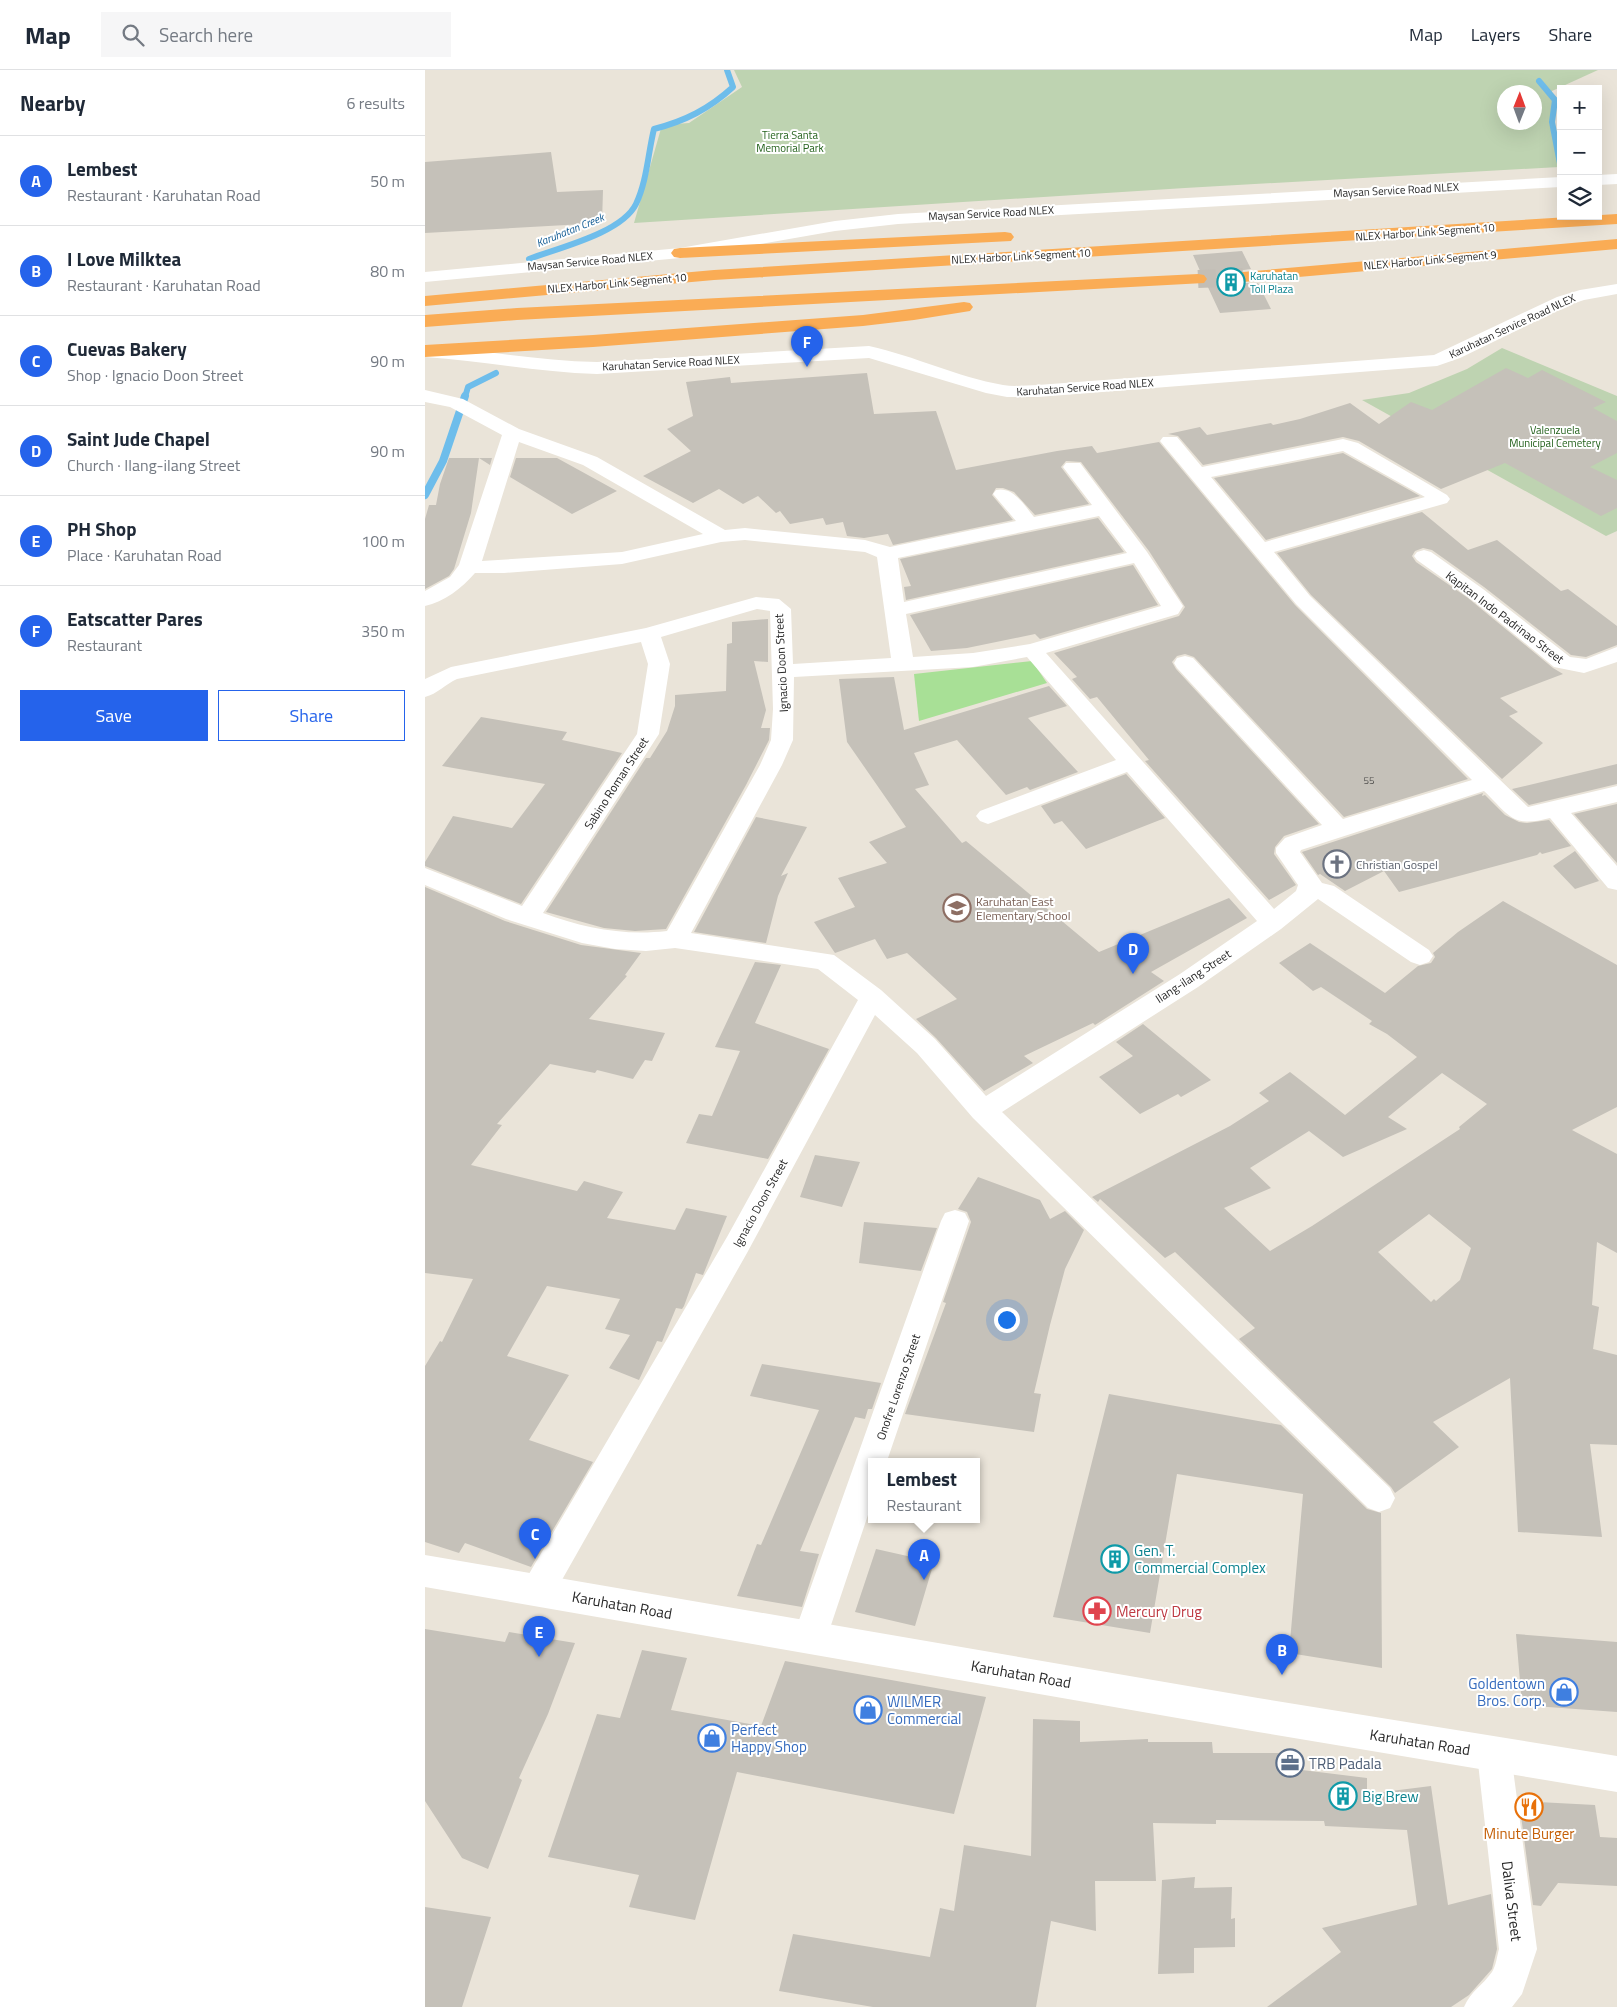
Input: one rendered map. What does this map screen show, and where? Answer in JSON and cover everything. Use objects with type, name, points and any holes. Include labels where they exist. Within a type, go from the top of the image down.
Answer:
[{"type":"highway","points":[[1602,206],[1617,205]]},
{"type":"highway","points":[[1332,220],[1557,208]]},
{"type":"highway","name":"NLEX Harbor Link Segment 10","points":[[425,301],[519,291],[714,275],[1016,255],[1245,244],[1617,219]]},
{"type":"highway","points":[[680,253],[1026,236]]},
{"type":"highway","name":"NLEX Harbor Link Segment 9","points":[[1243,277],[1617,244]]},
{"type":"highway","points":[[425,351],[563,344],[931,313],[1071,287],[1198,279]]},
{"type":"highway","name":"NLEX Harbor Link Segment 10","points":[[425,321],[517,314],[1071,287]]},
{"type":"street","points":[[1602,180],[1617,179]]},
{"type":"street","name":"Maysan Service Road NLEX","points":[[425,277],[680,253],[835,226],[898,219],[1557,182]]},
{"type":"street","name":"Karuhatan Service Road NLEX","points":[[425,351],[488,356],[564,367],[597,368],[869,352],[896,357],[976,384],[1005,391],[1038,392],[1437,360],[1563,301],[1580,295],[1617,289]]},
{"type":"street","points":[[425,396],[463,406],[512,433],[589,462],[721,536]]},
{"type":"street","points":[[425,600],[457,580],[469,567],[512,433]]},
{"type":"street","points":[[1170,440],[1303,600],[1523,815],[1533,815],[1617,794]]},
{"type":"street","points":[[1198,474],[1343,445],[1360,452],[1440,499],[1260,550]]},
{"type":"street","points":[[783,671],[973,660],[1031,650],[1171,610],[1172,606],[1140,556],[1073,467]]},
{"type":"street","points":[[1003,494],[1029,524]]},
{"type":"street","points":[[469,567],[504,567],[622,558],[721,536],[745,534],[865,546],[879,549],[887,554],[1103,509]]},
{"type":"street","points":[[887,554],[903,665]]},
{"type":"street","points":[[896,610],[1140,556]]},
{"type":"street","name":"Kapitan Indo Padrinao Street","points":[[1424,556],[1476,593],[1562,662],[1572,667],[1585,667],[1617,654]]},
{"type":"street","name":"Ignacio Doon Street","points":[[425,690],[437,680],[451,674],[649,634],[756,603],[772,603],[780,609],[785,709],[782,740],[771,765],[675,939]]},
{"type":"street","name":"Sabino Roman Street","points":[[528,917],[648,734],[659,664],[649,634]]},
{"type":"street","points":[[1031,650],[1133,762],[1272,923]]},
{"type":"street","points":[[1185,664],[1338,828]]},
{"type":"street","points":[[988,816],[1133,762]]},
{"type":"street","points":[[1420,956],[1325,892],[1310,889],[1310,884],[1288,853],[1288,848],[1293,844],[1338,828],[1490,782]]},
{"type":"street","points":[[1555,809],[1617,882]]},
{"type":"street","points":[[425,876],[528,917],[565,929],[630,943],[657,944],[675,939],[825,962],[872,997],[925,1046],[983,1111],[1379,1498]]},
{"type":"street","name":"Ilang-ilang Street","points":[[983,1111],[1195,976],[1272,923],[1308,895],[1310,889]]},
{"type":"street","name":"Ignacio Doon Street","points":[[538,1590],[737,1245],[872,997]]},
{"type":"street","name":"Onofre Lorenzo Street","points":[[872,1458],[955,1221]]},
{"type":"street","name":"Onofre Lorenzo Street","points":[[810,1637],[868,1471]]},
{"type":"street","name":"Karuhatan Road","points":[[425,1571],[1617,1774]]},
{"type":"street","name":"Daliva Street","points":[[1483,2007],[1493,2000],[1509,1981],[1518,1949],[1494,1754]]},
{"type":"green space","name":"Tierra Santa Memorial Park","points":[[734,70],[1598,70],[1565,85],[1557,85],[1557,89],[1552,91],[1552,117],[1557,167],[1185,188],[634,223],[662,125],[689,123],[742,87]]},
{"type":"green space","name":"Valenzuela Municipal Cemetery","points":[[1502,348],[1617,396],[1617,531],[1606,536],[1362,400],[1409,393],[1467,369]]},
{"type":"green space","points":[[1032,661],[1047,683],[919,721],[914,674]]},
{"type":"building","points":[[551,152],[557,192],[603,190],[602,223],[425,233],[425,162]]},
{"type":"building","name":"Karuhatan Toll Plaza","points":[[1242,251],[1251,269],[1237,271],[1233,278],[1237,283],[1258,283],[1271,309],[1220,313],[1206,283],[1209,278],[1201,273],[1193,255]]},
{"type":"building","name":"Valenzuela Municipal Cemetery","points":[[1506,368],[1528,378],[1542,370],[1606,402],[1593,408],[1617,421],[1617,453],[1590,467],[1617,480],[1617,508],[1601,516],[1505,463],[1441,489],[1359,441],[1343,437],[1203,465],[1178,436],[1168,434],[1200,427],[1207,435],[1271,423],[1273,425],[1300,419],[1350,403],[1379,424],[1411,402],[1432,410]]},
{"type":"building","points":[[867,373],[874,414],[936,411],[956,470],[1092,446],[1097,453],[1159,442],[1295,605],[1468,779],[1344,817],[1194,657],[1185,654],[1177,656],[1172,662],[1176,669],[1319,824],[1284,836],[1275,847],[1274,854],[1296,885],[1269,900],[1145,761],[1149,760],[1097,697],[1090,699],[1072,679],[1077,677],[1054,653],[1179,616],[1185,607],[1149,551],[1081,462],[1066,461],[1061,467],[1089,504],[1035,515],[1014,492],[1003,488],[996,488],[992,495],[1013,520],[893,545],[888,534],[864,538],[847,536],[843,522],[826,525],[823,518],[790,524],[780,511],[776,513],[758,496],[743,504],[719,489],[693,503],[643,476],[691,451],[667,429],[693,416],[686,382],[730,377],[731,383]]},
{"type":"building","points":[[1343,453],[1420,496],[1266,540],[1214,478]]},
{"type":"building","points":[[449,458],[479,458],[471,513],[454,569],[449,576],[425,589],[425,519],[429,505],[436,505],[440,484]]},
{"type":"building","points":[[479,458],[492,458],[490,465]]},
{"type":"building","points":[[516,458],[557,458],[617,491],[572,514],[510,477]]},
{"type":"building","points":[[1422,512],[1468,550],[1497,540],[1561,591],[1568,589],[1617,626],[1617,645],[1586,657],[1571,655],[1484,587],[1432,550],[1423,548],[1415,551],[1412,556],[1416,562],[1468,598],[1553,668],[1563,674],[1500,698],[1518,712],[1509,716],[1543,743],[1502,779],[1311,595],[1277,553]]},
{"type":"building","points":[[1098,518],[1124,552],[906,600],[904,587],[911,586],[900,559]]},
{"type":"building","points":[[1133,565],[1158,605],[1040,639],[1035,634],[967,648],[931,651],[910,615]]},
{"type":"building","points":[[768,619],[768,662],[754,661],[766,710],[761,728],[770,728],[769,740],[666,929],[635,931],[604,928],[546,912],[646,758],[650,758],[667,731],[675,706],[675,695],[726,691],[727,644],[732,643],[732,622]]},
{"type":"building","points":[[894,677],[904,730],[1049,686],[1067,706],[1028,718],[1078,772],[1030,790],[1027,787],[1006,795],[957,740],[914,753],[929,785],[915,789],[962,843],[966,841],[1099,952],[1229,898],[1247,918],[1151,972],[1164,981],[1095,1025],[1093,1023],[1024,1056],[1033,1063],[984,1091],[916,1019],[957,999],[907,953],[887,959],[875,939],[835,953],[814,922],[855,907],[838,878],[887,863],[869,842],[906,827],[847,742],[839,679]]},
{"type":"building","points":[[481,717],[567,732],[562,740],[622,753],[521,904],[425,866],[425,862],[453,816],[512,828],[545,784],[442,766]]},
{"type":"building","points":[[1617,764],[1617,784],[1529,805],[1512,789]]},
{"type":"building","points":[[1126,774],[1165,818],[1086,849],[1062,821],[1054,824],[1041,806]]},
{"type":"building","points":[[1483,793],[1482,796],[1485,795],[1505,815],[1519,822],[1527,823],[1549,820],[1571,846],[1542,854],[1540,852],[1537,855],[1399,892],[1384,871],[1345,891],[1320,874],[1318,875],[1302,852]]},
{"type":"building","points":[[1617,804],[1617,863],[1574,814]]},
{"type":"building","points":[[756,817],[807,827],[781,876],[788,873],[778,896],[766,943],[694,932]]},
{"type":"building","points":[[1575,851],[1599,881],[1575,889],[1553,866]]},
{"type":"building","points":[[425,887],[505,921],[581,945],[641,953],[625,975],[627,976],[589,1019],[665,1033],[652,1061],[645,1060],[633,1079],[597,1070],[595,1073],[550,1064],[497,1124],[502,1125],[471,1165],[577,1191],[584,1181],[623,1192],[607,1218],[675,1230],[686,1208],[727,1216],[703,1275],[696,1273],[684,1306],[682,1309],[676,1308],[662,1342],[657,1341],[639,1380],[609,1368],[630,1335],[605,1329],[620,1299],[547,1286],[507,1356],[569,1375],[529,1440],[593,1462],[531,1567],[465,1543],[459,1553],[425,1542],[425,1366],[440,1341],[442,1342],[473,1279],[425,1273]]},
{"type":"building","points":[[1503,901],[1617,965],[1617,1107],[1572,1130],[1617,1154],[1617,1253],[1597,1242],[1592,1305],[1599,1307],[1593,1349],[1617,1355],[1617,1445],[1590,1444],[1602,1537],[1518,1532],[1510,1378],[1433,1422],[1459,1447],[1395,1493],[1239,1339],[1255,1328],[1175,1252],[1165,1258],[1100,1199],[1098,1202],[1092,1197],[1230,1126],[1269,1101],[1259,1093],[1290,1072],[1345,1115],[1417,1057],[1387,1034],[1369,1024],[1372,1021],[1321,987],[1313,991],[1279,963],[1310,943],[1385,993],[1418,966],[1431,963],[1435,957],[1433,953],[1458,932]],"holes":[[[1442,1073],[1487,1104],[1459,1127],[1460,1129],[1312,1226],[1270,1251],[1224,1208],[1271,1188],[1250,1168],[1309,1131],[1343,1157],[1407,1129],[1388,1117]],[[1429,1214],[1471,1248],[1460,1280],[1436,1301],[1434,1299],[1431,1302],[1378,1252]]]},
{"type":"building","points":[[755,962],[781,965],[755,1023],[829,1049],[768,1159],[686,1143],[699,1114],[712,1116],[740,1051],[715,1047]]},
{"type":"building","points":[[1143,1024],[1211,1080],[1181,1097],[1178,1094],[1140,1114],[1099,1077],[1133,1056],[1116,1042]]},
{"type":"building","points":[[815,1155],[860,1162],[842,1207],[800,1197]]},
{"type":"building","points":[[978,1177],[1040,1200],[1050,1219],[1065,1211],[1084,1230],[1065,1269],[1050,1325],[1034,1393],[1041,1394],[1034,1432],[905,1414],[946,1303],[943,1302],[971,1222],[967,1212],[958,1209]]},
{"type":"building","points":[[864,1222],[937,1228],[921,1271],[859,1263]]},
{"type":"building","points":[[762,1364],[881,1383],[872,1409],[868,1409],[865,1419],[855,1417],[800,1551],[819,1554],[802,1607],[737,1596],[757,1544],[761,1545],[819,1410],[750,1396]]},
{"type":"building","name":"Gen. T. Commercial Complex","points":[[1109,1394],[1281,1425],[1367,1509],[1381,1513],[1382,1668],[1289,1653],[1303,1494],[1177,1474],[1150,1633],[1053,1617]]},
{"type":"building","points":[[876,1549],[934,1562],[915,1626],[855,1612]]},
{"type":"building","points":[[425,1629],[505,1642],[509,1632],[575,1643],[548,1714],[519,1778],[522,1780],[488,1869],[462,1858],[425,1801]]},
{"type":"building","points":[[1516,1634],[1617,1642],[1617,1712],[1522,1705]]},
{"type":"building","points":[[642,1650],[687,1658],[671,1710],[761,1726],[785,1661],[986,1697],[954,1814],[737,1772],[695,1920],[629,1907],[639,1875],[548,1857],[597,1714],[620,1718]]},
{"type":"building","points":[[1033,1719],[1080,1721],[1080,1742],[1148,1739],[1148,1742],[1212,1742],[1213,1753],[1301,1753],[1302,1770],[1367,1778],[1367,1794],[1431,1786],[1448,1905],[1491,1894],[1497,1949],[1492,1969],[1469,1995],[1451,2007],[1267,2007],[1341,1952],[1322,1928],[1417,1905],[1407,1830],[1325,1826],[1324,1821],[1216,1820],[1216,1824],[1153,1823],[1156,1881],[1095,1881],[1096,1931],[1051,1921],[1036,2007],[873,2007],[779,1991],[793,1934],[930,1957],[940,1908],[954,1911],[964,1845],[1031,1856]]},
{"type":"building","points":[[1519,1801],[1595,1805],[1600,1837],[1617,1838],[1617,1886],[1558,1883],[1541,1906],[1533,1905]]},
{"type":"building","points":[[1195,1877],[1194,1888],[1232,1887],[1231,1919],[1235,1918],[1235,1947],[1194,1948],[1194,1973],[1158,1974],[1162,1880]]},
{"type":"building","points":[[425,1907],[491,1917],[462,2007],[425,2007]]},
{"type":"waterway","name":"Karuhatan Creek","points":[[529,259],[604,231],[629,214],[636,204],[643,186],[654,129],[696,113],[724,95],[733,87],[727,70]]},
{"type":"waterway","points":[[1539,81],[1555,100],[1552,122],[1557,148]]},
{"type":"waterway","name":"Karuhatan Creek","points":[[465,397],[468,387],[496,373]]},
{"type":"waterway","name":"Karuhatan Creek","points":[[425,495],[443,461],[465,396]]},
{"type":"tunnel","points":[[1198,279],[1243,277]]},
{"type":"place","name":"Karuhatan Toll Plaza","points":[[1231,282]]},
{"type":"place","name":"Eatscatter Pares","points":[[807,367]]},
{"type":"place","name":"Christian Gospel","points":[[1337,864]]},
{"type":"place","name":"Karuhatan East Elementary School","points":[[957,908]]},
{"type":"place","name":"Saint Jude Chapel","points":[[1133,974]]},
{"type":"place","name":"Cuevas Bakery","points":[[535,1559]]},
{"type":"place","name":"Gen. T. Commercial Complex","points":[[1115,1559]]},
{"type":"place","name":"Lembest","points":[[924,1580]]},
{"type":"place","name":"Mercury Drug","points":[[1097,1611]]},
{"type":"place","name":"PH Shop","points":[[539,1657]]},
{"type":"place","name":"I Love Milktea","points":[[1282,1675]]},
{"type":"place","name":"Goldentown Bros. Corp.","points":[[1564,1692]]},
{"type":"place","name":"WILMER Commercial","points":[[868,1710]]},
{"type":"place","name":"Perfect Happy Shop","points":[[712,1738]]},
{"type":"place","name":"TRB Padala","points":[[1290,1763]]},
{"type":"place","name":"Big Brew","points":[[1343,1796]]},
{"type":"place","name":"Minute Burger","points":[[1529,1807]]}]
